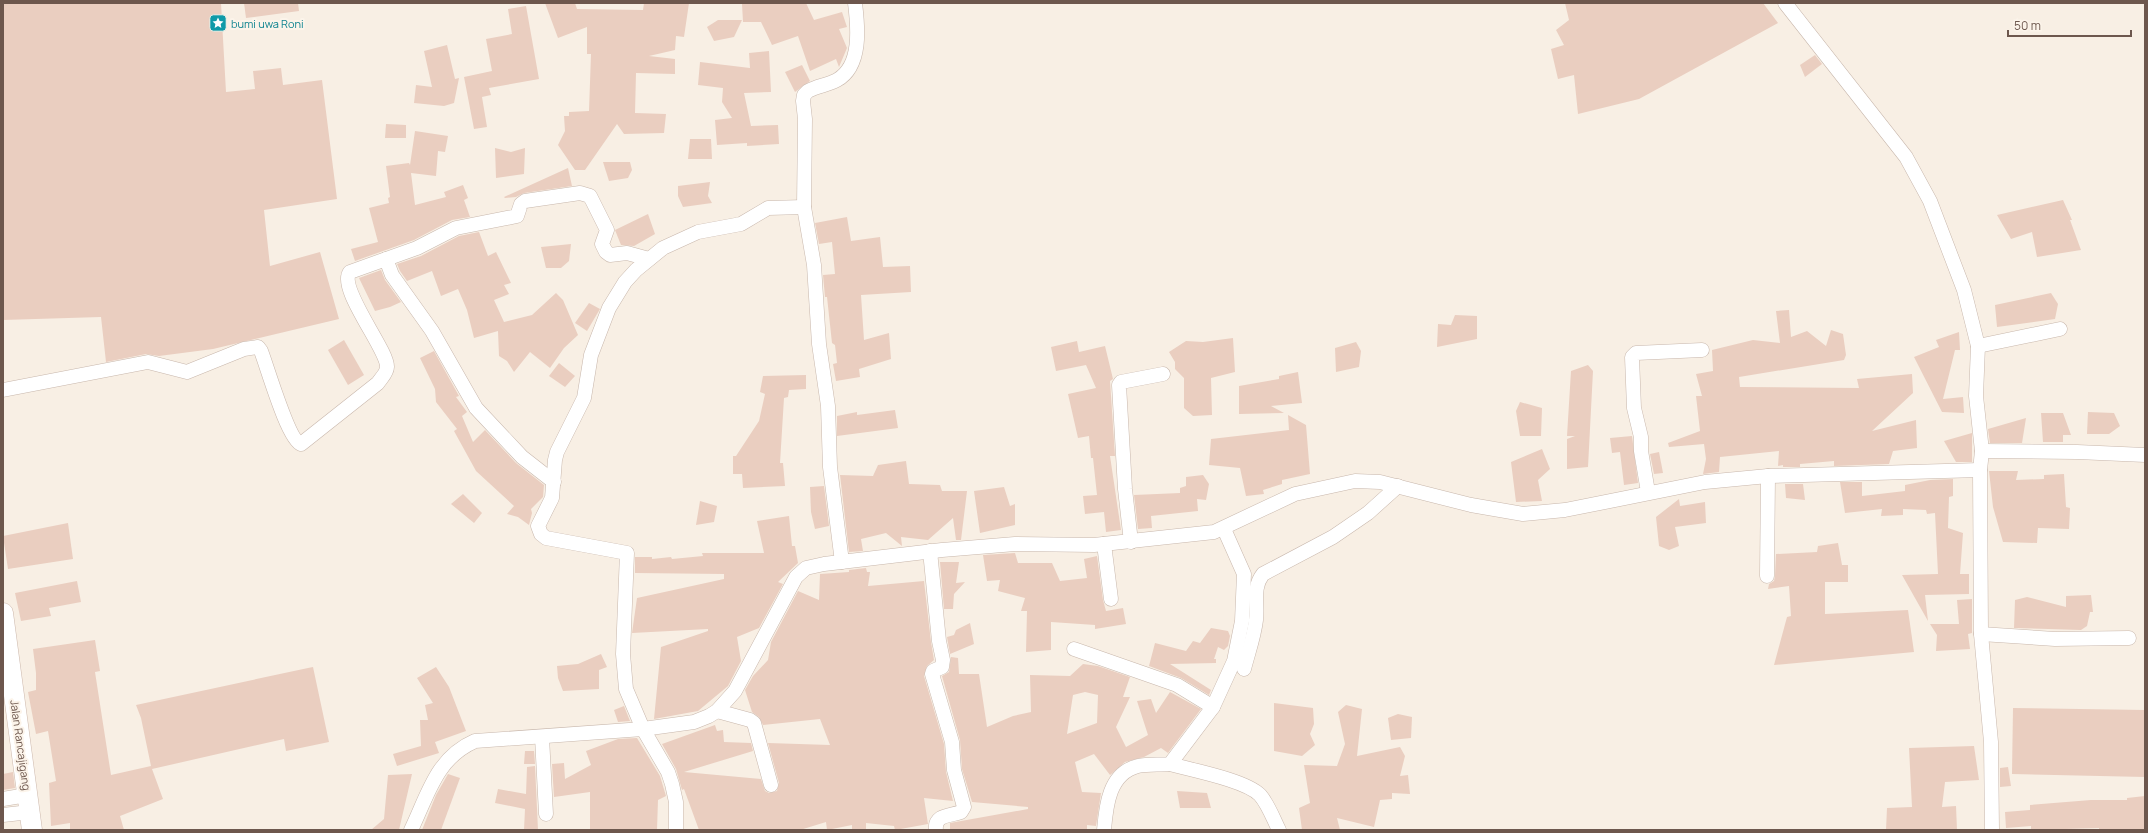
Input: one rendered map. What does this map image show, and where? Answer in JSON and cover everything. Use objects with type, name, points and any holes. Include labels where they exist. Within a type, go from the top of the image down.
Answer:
[{"type":"main road","name":"Jalan Rancajigang","points":[[3,613],[30,813]]},
{"type":"street","points":[[842,562],[830,467],[828,406],[819,344],[814,265],[804,207],[803,98],[811,89],[836,80],[851,66],[855,53],[857,21],[855,3]]},
{"type":"street","points":[[1785,3],[1864,105],[1895,142],[1914,170],[1930,201],[1964,290],[1978,346],[1976,396],[1982,451],[1980,470],[1981,634],[1991,742],[1992,830]]},
{"type":"street","points":[[3,390],[148,362],[187,372],[244,349],[258,347],[261,351],[288,426],[295,441],[303,444],[336,414],[378,383],[386,373],[388,367],[384,356],[369,331],[351,291],[347,279],[350,272],[416,248],[456,228],[517,216],[521,204],[525,201],[580,193],[590,196],[604,224],[606,233],[602,244],[606,252],[610,254],[627,253],[649,259]]},
{"type":"street","points":[[676,830],[676,802],[668,772],[643,729],[630,702],[625,684],[623,654],[627,553],[546,538],[541,534],[538,526],[552,498],[555,460],[584,398],[591,355],[606,315],[625,282],[649,259],[676,241],[706,230],[741,224],[768,208],[804,207]]},
{"type":"street","points":[[386,259],[392,275],[432,331],[476,408],[522,457],[554,482]]},
{"type":"street","points":[[1978,346],[2060,329]]},
{"type":"street","points":[[1648,492],[1641,451],[1641,437],[1634,408],[1632,357],[1636,353],[1702,350]]},
{"type":"street","points":[[1131,542],[1125,489],[1118,386],[1121,382],[1163,374]]},
{"type":"street","points":[[1982,451],[2145,454]]},
{"type":"street","points":[[411,830],[431,785],[452,755],[462,747],[475,741],[643,729],[694,722],[717,711],[735,691],[796,577],[806,568],[842,562],[1015,544],[1104,544],[1208,533],[1224,529],[1295,494],[1316,488],[1356,481],[1380,482],[1471,505],[1523,514],[1565,510],[1617,501],[1648,492],[1705,482],[1768,476],[1980,470]]},
{"type":"street","points":[[1767,576],[1768,476]]},
{"type":"street","points":[[1244,669],[1256,619],[1255,597],[1257,582],[1263,574],[1333,538],[1368,513],[1398,486]]},
{"type":"street","points":[[1170,764],[1213,707],[1230,673],[1242,621],[1243,570],[1224,529]]},
{"type":"street","points":[[1104,544],[1111,599]]},
{"type":"street","points":[[930,552],[939,641],[943,660],[942,666],[934,670],[932,674],[952,742],[954,770],[964,807],[961,812],[948,814],[939,819],[936,825],[936,830]]},
{"type":"street","points":[[1981,634],[2055,639],[2129,638]]},
{"type":"street","points":[[1074,649],[1176,685],[1213,707]]},
{"type":"street","points":[[717,711],[750,720],[754,724],[771,785]]},
{"type":"street","points":[[542,737],[546,814]]},
{"type":"street","points":[[1104,830],[1107,801],[1115,783],[1130,770],[1140,766],[1170,764],[1236,782],[1255,791],[1266,804],[1279,830]]},
{"type":"street","points":[[3,799],[30,813]]},
{"type":"street","points":[[3,816],[30,813]]},
{"type":"building","points":[[3,3],[221,3],[226,92],[255,89],[253,71],[281,68],[283,85],[322,80],[337,199],[264,210],[270,266],[320,252],[339,319],[213,349],[159,356],[146,354],[106,362],[101,317],[3,320]]},
{"type":"building","points":[[244,3],[298,3],[299,11],[246,18]]},
{"type":"building","points":[[545,3],[575,3],[577,9],[643,10],[644,3],[689,3],[684,37],[676,36],[675,50],[649,56],[675,59],[675,74],[636,73],[635,113],[666,114],[664,133],[624,134],[617,124],[585,170],[575,170],[558,145],[565,131],[564,116],[569,116],[569,112],[589,111],[591,54],[587,54],[587,27],[558,38]]},
{"type":"building","points":[[806,3],[814,20],[842,12],[847,27],[839,29],[847,48],[839,67],[836,59],[810,71],[798,36],[772,45],[761,22],[743,22],[742,4]]},
{"type":"building","points":[[1565,3],[1763,3],[1778,23],[1639,99],[1578,114],[1574,75],[1558,79],[1551,49],[1564,45],[1556,30],[1569,20]]},
{"type":"building","points":[[526,6],[539,79],[489,88],[491,95],[482,97],[487,127],[474,129],[464,77],[492,71],[486,39],[512,34],[508,9]]},
{"type":"building","points":[[718,20],[742,20],[734,37],[714,41],[707,27]]},
{"type":"building","points":[[447,45],[455,79],[459,78],[454,103],[444,106],[414,103],[416,85],[432,87],[424,51]]},
{"type":"building","points":[[769,51],[771,92],[744,93],[751,126],[778,125],[779,144],[747,146],[747,143],[717,145],[715,120],[732,118],[722,102],[723,88],[698,85],[700,62],[750,68],[749,53]]},
{"type":"building","points":[[1815,55],[1822,64],[1805,77],[1800,65]]},
{"type":"building","points":[[802,65],[810,81],[795,92],[785,72]]},
{"type":"building","points":[[386,124],[406,125],[406,138],[385,138]]},
{"type":"building","points":[[415,131],[448,136],[445,152],[438,151],[436,176],[411,173],[415,205],[446,197],[444,192],[463,185],[468,198],[464,200],[470,217],[452,220],[414,240],[355,261],[351,249],[378,242],[369,208],[389,203],[388,198],[390,197],[386,166],[409,163],[410,165]]},
{"type":"building","points":[[690,139],[711,139],[712,159],[688,159]]},
{"type":"building","points":[[495,148],[511,152],[525,148],[524,174],[496,178]]},
{"type":"building","points":[[603,162],[630,162],[632,170],[628,178],[609,181]]},
{"type":"building","points":[[568,168],[572,186],[524,193],[516,197],[504,197]]},
{"type":"building","points":[[710,182],[708,196],[712,203],[683,207],[678,196],[678,186]]},
{"type":"building","points":[[2063,200],[2072,220],[2070,220],[2081,250],[2037,257],[2032,232],[2011,239],[1997,215]]},
{"type":"building","points":[[648,214],[655,234],[634,246],[621,245],[615,230]]},
{"type":"building","points":[[847,217],[851,241],[880,237],[883,267],[910,266],[911,292],[861,295],[864,340],[889,333],[891,359],[859,369],[860,377],[836,381],[833,364],[837,363],[835,345],[832,343],[823,275],[835,274],[832,242],[819,244],[815,223]]},
{"type":"building","points":[[479,232],[488,256],[496,252],[511,283],[504,285],[509,294],[494,300],[504,322],[532,315],[556,293],[563,300],[578,335],[564,348],[550,368],[530,352],[514,372],[507,361],[499,356],[498,331],[474,338],[467,310],[458,289],[441,296],[432,271],[407,281],[400,271],[397,264],[421,256],[459,236]]},
{"type":"building","points":[[571,244],[569,261],[561,268],[546,268],[541,247]]},
{"type":"building","points":[[381,270],[385,280],[401,302],[375,311],[359,278]]},
{"type":"building","points":[[2051,293],[2058,304],[2055,319],[1997,327],[1995,305]]},
{"type":"building","points":[[589,303],[600,309],[587,331],[575,323]]},
{"type":"building","points":[[1789,310],[1791,337],[1807,331],[1826,346],[1831,330],[1843,334],[1846,355],[1844,360],[1739,377],[1740,387],[1859,388],[1857,379],[1912,374],[1913,393],[1872,431],[1916,420],[1917,448],[1893,451],[1889,464],[1834,466],[1834,461],[1800,464],[1800,467],[1783,467],[1783,465],[1778,466],[1779,451],[1720,457],[1719,472],[1703,474],[1706,459],[1704,444],[1669,447],[1668,443],[1700,431],[1696,396],[1702,396],[1696,374],[1713,371],[1712,350],[1753,340],[1780,343],[1776,311]]},
{"type":"building","points":[[1455,315],[1477,316],[1477,339],[1437,347],[1438,324],[1451,325]]},
{"type":"building","points":[[1959,332],[1960,350],[1955,350],[1943,399],[1963,397],[1964,413],[1942,412],[1914,357],[1939,347],[1936,340]]},
{"type":"building","points":[[1233,338],[1235,372],[1211,378],[1212,415],[1193,416],[1184,408],[1184,378],[1175,369],[1175,362],[1169,352],[1186,341],[1203,342]]},
{"type":"building","points":[[344,340],[364,375],[348,385],[328,350]]},
{"type":"building","points":[[1077,341],[1079,352],[1105,346],[1113,379],[1110,381],[1115,456],[1110,456],[1121,530],[1106,532],[1104,512],[1085,514],[1083,496],[1097,495],[1093,458],[1091,458],[1089,436],[1078,438],[1068,394],[1096,388],[1086,365],[1056,371],[1051,347]]},
{"type":"building","points":[[1356,342],[1361,351],[1359,367],[1336,372],[1335,348]]},
{"type":"building","points":[[434,351],[459,396],[456,397],[467,412],[462,416],[473,442],[485,430],[516,463],[544,485],[543,497],[531,509],[532,513],[529,525],[518,517],[507,514],[514,506],[476,471],[454,431],[457,429],[436,402],[435,389],[420,358]]},
{"type":"building","points":[[559,363],[575,376],[565,387],[549,376]]},
{"type":"building","points":[[1588,365],[1593,371],[1588,467],[1567,469],[1567,439],[1575,436],[1567,436],[1571,371]]},
{"type":"building","points":[[1298,372],[1302,403],[1271,406],[1284,413],[1239,414],[1239,386],[1279,379],[1279,376]]},
{"type":"building","points":[[806,375],[806,389],[789,390],[788,397],[784,398],[780,463],[783,463],[785,486],[743,488],[742,474],[733,474],[733,456],[736,456],[759,421],[765,394],[760,392],[763,376]]},
{"type":"building","points":[[1520,402],[1542,408],[1541,436],[1520,436],[1516,411]]},
{"type":"building","points":[[895,410],[898,428],[837,436],[837,416],[857,412],[857,415]]},
{"type":"building","points":[[2088,412],[2114,413],[2120,426],[2109,434],[2087,434]]},
{"type":"building","points":[[2041,413],[2063,413],[2071,435],[2063,435],[2063,442],[2043,442]]},
{"type":"building","points":[[1288,415],[1306,425],[1310,474],[1282,480],[1282,484],[1263,490],[1264,494],[1246,496],[1240,468],[1209,465],[1211,439],[1289,430]]},
{"type":"building","points":[[2026,418],[2022,443],[1990,443],[1988,429]]},
{"type":"building","points":[[1972,433],[1972,462],[1956,462],[1944,441]]},
{"type":"building","points":[[1632,436],[1638,483],[1624,485],[1620,452],[1612,453],[1610,438]]},
{"type":"building","points":[[1542,449],[1550,469],[1538,480],[1542,501],[1516,502],[1511,462]]},
{"type":"building","points":[[1659,452],[1663,473],[1654,474],[1650,454]]},
{"type":"building","points":[[906,461],[909,484],[940,485],[942,491],[967,491],[961,540],[956,540],[953,518],[928,540],[901,537],[902,546],[886,533],[861,539],[863,551],[849,552],[840,475],[873,476],[878,465]]},
{"type":"building","points":[[1989,471],[2018,471],[2016,480],[2044,479],[2044,475],[2064,474],[2066,507],[2070,508],[2069,529],[2038,528],[2037,543],[2003,542],[1993,507]]},
{"type":"building","points":[[1203,475],[1209,484],[1206,500],[1197,499],[1198,511],[1151,516],[1152,528],[1138,529],[1134,495],[1180,493],[1180,488],[1186,486],[1186,477]]},
{"type":"building","points":[[1953,479],[1953,496],[1949,497],[1948,528],[1963,533],[1960,574],[1969,574],[1969,594],[1925,595],[1928,621],[1902,575],[1938,574],[1935,513],[1927,514],[1926,510],[1903,509],[1903,515],[1881,516],[1882,509],[1845,513],[1840,482],[1862,482],[1862,496],[1905,491],[1905,485],[1930,480]]},
{"type":"building","points":[[1785,484],[1803,484],[1805,500],[1786,498]]},
{"type":"building","points":[[824,486],[829,526],[815,529],[811,512],[810,487]]},
{"type":"building","points":[[1004,487],[1010,506],[1015,504],[1015,525],[980,533],[974,491]]},
{"type":"building","points":[[463,494],[482,513],[474,523],[451,504]]},
{"type":"building","points":[[1679,499],[1680,506],[1705,502],[1706,523],[1675,527],[1679,546],[1669,550],[1659,546],[1656,517]]},
{"type":"building","points":[[700,501],[717,506],[714,522],[696,525]]},
{"type":"building","points":[[789,516],[792,546],[795,546],[798,563],[778,582],[783,584],[759,628],[737,637],[741,661],[728,686],[698,711],[654,719],[661,647],[708,631],[708,629],[632,633],[637,598],[724,579],[724,574],[635,573],[635,557],[652,557],[652,559],[671,557],[672,559],[703,556],[702,553],[764,553],[757,521]]},
{"type":"building","points":[[68,523],[73,559],[8,569],[3,536]]},
{"type":"building","points":[[1838,543],[1842,565],[1848,565],[1848,582],[1825,582],[1825,614],[1908,610],[1914,652],[1774,665],[1787,617],[1791,616],[1789,586],[1768,589],[1769,584],[1774,581],[1776,554],[1817,552],[1818,546]]},
{"type":"building","points":[[1015,553],[1018,563],[1052,563],[1060,581],[1087,578],[1084,559],[1097,556],[1106,611],[1123,608],[1126,624],[1095,629],[1095,625],[1051,622],[1051,650],[1026,652],[1027,611],[1021,611],[1025,598],[998,591],[1000,580],[987,581],[983,555]]},
{"type":"building","points":[[940,562],[959,562],[956,583],[965,582],[954,594],[953,609],[944,609]]},
{"type":"building","points":[[866,568],[867,572],[870,572],[868,586],[924,581],[934,660],[927,666],[924,676],[944,744],[946,772],[953,801],[924,798],[928,824],[895,830],[894,826],[866,823],[866,830],[852,830],[852,825],[827,830],[826,822],[800,830],[699,830],[684,789],[682,790],[676,769],[662,744],[715,725],[717,731],[723,730],[724,742],[751,743],[753,751],[684,772],[761,779],[765,791],[769,793],[777,791],[779,783],[768,743],[830,745],[820,719],[763,725],[759,717],[752,712],[745,690],[753,676],[768,660],[771,642],[798,591],[819,600],[820,574],[849,572],[849,570]]},
{"type":"building","points":[[77,581],[81,602],[49,608],[51,616],[21,621],[15,593]]},
{"type":"building","points":[[2091,595],[2093,612],[2090,612],[2087,626],[2081,630],[2014,628],[2015,600],[2027,597],[2066,607],[2066,596]]},
{"type":"building","points":[[1972,599],[1972,633],[1968,634],[1970,649],[1936,651],[1937,635],[1930,624],[1959,624],[1957,600]]},
{"type":"building","points":[[970,623],[974,644],[950,654],[947,637],[954,635],[956,630]]},
{"type":"building","points":[[1211,628],[1228,631],[1230,636],[1228,646],[1224,650],[1218,647],[1214,659],[1216,659],[1216,663],[1170,664],[1211,690],[1209,695],[1181,678],[1149,666],[1155,643],[1186,651],[1193,641],[1200,643]]},
{"type":"building","points":[[95,640],[100,671],[95,672],[111,775],[151,766],[141,718],[136,705],[313,667],[329,742],[286,751],[284,739],[152,769],[163,799],[120,816],[124,830],[70,830],[70,823],[51,826],[49,783],[56,781],[48,731],[36,734],[28,692],[36,690],[36,673],[33,649]]},
{"type":"building","points":[[601,654],[607,667],[599,670],[599,689],[563,691],[558,678],[557,666],[578,664]]},
{"type":"building","points":[[951,657],[958,658],[959,674],[979,674],[987,727],[1013,716],[1031,712],[1030,675],[1070,676],[1083,664],[1098,666],[1130,677],[1123,697],[1130,697],[1116,727],[1126,747],[1148,735],[1137,701],[1151,699],[1156,713],[1170,692],[1201,709],[1168,753],[1161,748],[1144,757],[1125,762],[1110,775],[1094,754],[1075,762],[1082,792],[1101,793],[1096,826],[1087,825],[1087,830],[950,830],[950,823],[1028,809],[1028,807],[972,802],[962,769],[960,740],[942,676],[949,672]],"holes":[[[1085,692],[1098,695],[1097,723],[1067,734],[1073,695]]]},
{"type":"building","points":[[436,667],[449,687],[466,731],[435,742],[439,753],[397,766],[393,754],[421,746],[420,720],[428,720],[425,705],[433,703],[417,678]]},
{"type":"building","points":[[1274,703],[1313,708],[1314,724],[1310,734],[1315,745],[1302,756],[1274,751]]},
{"type":"building","points":[[1346,705],[1362,709],[1357,756],[1400,747],[1405,756],[1400,776],[1408,775],[1410,794],[1392,793],[1392,799],[1380,800],[1374,827],[1337,818],[1340,830],[1302,830],[1299,808],[1310,803],[1304,765],[1337,766],[1345,744],[1338,712]]},
{"type":"building","points":[[624,706],[630,721],[618,722],[614,710]]},
{"type":"building","points":[[2013,708],[2145,710],[2145,777],[2012,774]]},
{"type":"building","points":[[1398,714],[1412,717],[1411,738],[1391,740],[1388,718]]},
{"type":"building","points":[[637,738],[660,776],[666,796],[658,800],[657,830],[590,830],[590,792],[554,797],[552,764],[564,763],[565,779],[591,765],[586,751],[618,739]]},
{"type":"building","points":[[1974,746],[1979,780],[1945,782],[1942,807],[1956,806],[1957,830],[1886,830],[1887,808],[1912,807],[1909,748]]},
{"type":"building","points":[[525,751],[534,751],[535,764],[524,764]]},
{"type":"building","points":[[535,766],[538,830],[524,830],[525,809],[495,803],[498,789],[526,794],[527,767]]},
{"type":"building","points":[[2008,767],[2011,786],[2000,787],[2000,768]]},
{"type":"building","points":[[13,772],[15,788],[3,790],[3,774]]},
{"type":"building","points":[[412,774],[399,830],[371,830],[384,819],[388,775]]},
{"type":"building","points":[[448,774],[460,778],[441,830],[422,830],[436,795]]},
{"type":"building","points":[[1177,791],[1207,793],[1211,808],[1180,808]]},
{"type":"building","points":[[2145,796],[2145,830],[2099,830],[2099,828],[2031,830],[2031,826],[2006,828],[2005,812],[2030,810],[2030,805],[2091,800],[2127,800],[2127,798]]},
{"type":"place","name":"bumi uwa Roni","points":[[218,23]]}]
